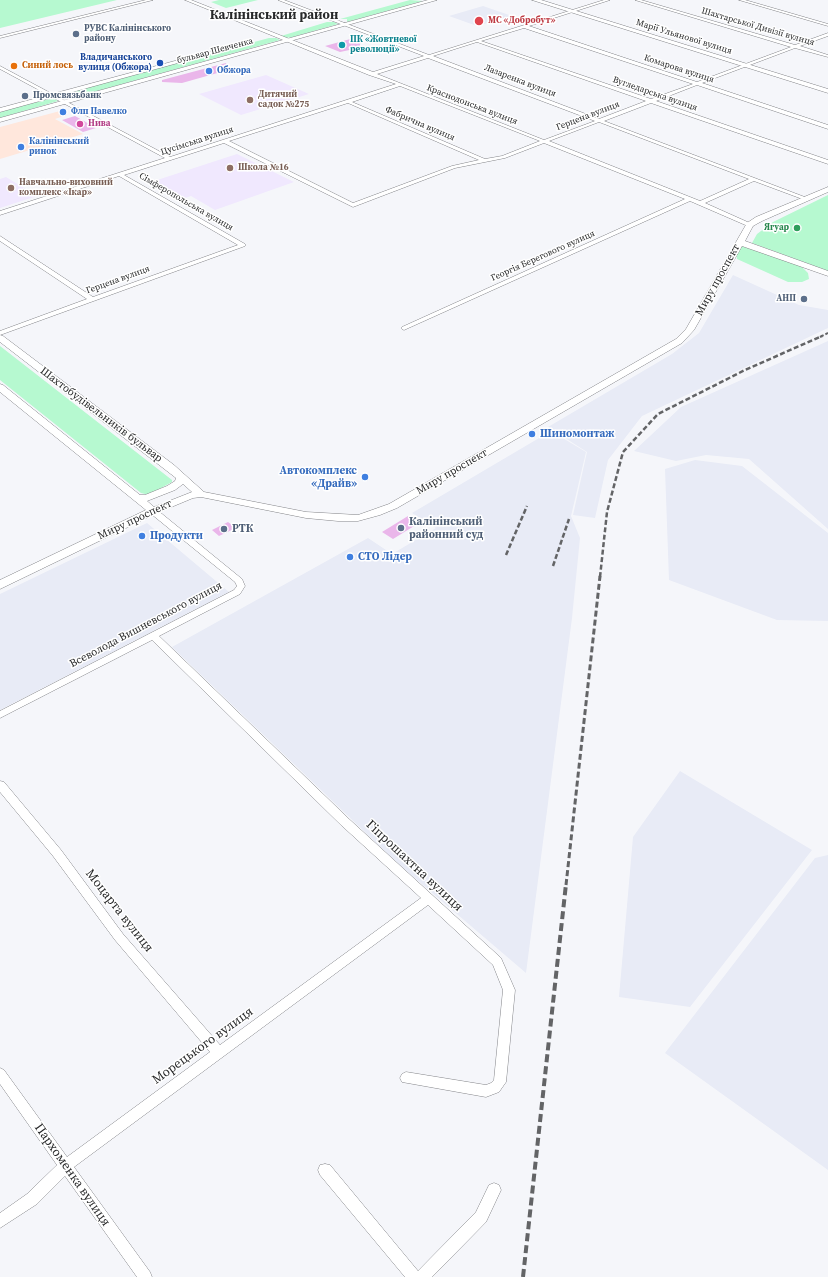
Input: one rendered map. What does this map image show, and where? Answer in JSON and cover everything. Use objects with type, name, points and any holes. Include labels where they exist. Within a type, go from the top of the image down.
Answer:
[{"type":"main road","name":"бульвар Шевченка","points":[[0,120],[434,0]]},
{"type":"main road","name":"Марії Ульянової вулиця","points":[[535,0],[828,91]]},
{"type":"main road","points":[[319,23],[343,17]]},
{"type":"main road","name":"бульвар Шевченка","points":[[261,39],[283,33]]},
{"type":"main road","name":"бульвар Шевченка","points":[[0,110],[245,43]]},
{"type":"main road","points":[[750,225],[759,219],[828,189]]},
{"type":"main road","name":"Миру проспект","points":[[0,585],[184,496],[201,494],[306,515],[338,518],[358,518],[376,514],[679,341],[690,330],[750,225]]},
{"type":"main road","points":[[740,242],[828,274]]},
{"type":"main road","name":"Шахтобудівельників бульвар","points":[[0,338],[182,477],[201,494]]},
{"type":"main road","points":[[0,386],[153,511]]},
{"type":"main road","points":[[137,498],[146,498],[171,488],[179,483],[182,477]]},
{"type":"street","points":[[0,37],[151,0]]},
{"type":"street","name":"Краснодонська вулиця","points":[[187,0],[690,199],[750,225]]},
{"type":"street","name":"Лазаренка вулиця","points":[[280,0],[807,198]]},
{"type":"street","points":[[371,74],[608,0]]},
{"type":"street","name":"Шахтарської Дивізії вулиця","points":[[638,0],[828,56]]},
{"type":"street","points":[[741,0],[828,25]]},
{"type":"street","name":"Комарова вулиця","points":[[524,26],[828,127]]},
{"type":"street","name":"Герцена вулиця","points":[[224,141],[353,205],[454,167],[503,157],[828,34]]},
{"type":"street","name":"Вугледарська вулиця","points":[[478,41],[828,162]]},
{"type":"street","points":[[0,67],[169,158]]},
{"type":"street","name":"Цусімська вулиця","points":[[0,213],[399,85]]},
{"type":"street","name":"Фабрична вулиця","points":[[347,101],[486,161]]},
{"type":"street","name":"Сімферопольська вулиця","points":[[119,174],[243,245]]},
{"type":"street","points":[[700,203],[754,179]]},
{"type":"street","name":"Георгія Берегового вулиця","points":[[404,328],[690,199]]},
{"type":"street","points":[[0,238],[91,299]]},
{"type":"street","name":"Герцена вулиця","points":[[0,333],[243,245]]},
{"type":"street","name":"Всеволода Вишневського вулиця","points":[[0,715],[237,592],[241,586],[240,581],[153,511]]},
{"type":"street","name":"Гіпрошахтна вулиця","points":[[153,635],[322,800],[497,962],[509,990],[500,1082],[495,1088],[486,1091],[406,1078]]},
{"type":"street","name":"Моцарта вулиця","points":[[0,785],[58,853],[119,938],[219,1053]]},
{"type":"street","name":"Морецького вулиця","points":[[0,1221],[32,1199],[66,1166],[428,899]]},
{"type":"street","name":"Пархоменка вулиця","points":[[0,1074],[145,1277]]},
{"type":"street","points":[[325,1170],[414,1277]]},
{"type":"street","points":[[422,1277],[481,1217],[494,1190]]},
{"type":"shaded area","name":"МС «Добробут»","points":[[483,6],[512,16],[477,26],[449,16]]},
{"type":"shaded area","name":"Дитячий садок №275","points":[[266,75],[309,94],[241,115],[199,94]]},
{"type":"shaded area","name":"Калінінський ринок","points":[[60,111],[67,115],[55,119],[83,134],[0,159],[0,127]]},
{"type":"shaded area","name":"Школа №16","points":[[237,154],[294,182],[215,210],[191,196],[179,200],[148,183]]},
{"type":"shaded area","name":"Навчально-виховний комплекс «Ікар»","points":[[6,177],[37,196],[0,208],[0,179]]},
{"type":"shaded area","points":[[733,275],[799,305],[828,310],[828,328],[642,416],[608,460],[595,518],[573,515],[587,452],[548,427],[672,354],[699,333]]},
{"type":"shaded area","points":[[828,341],[828,529],[749,459],[706,455],[676,461],[634,451],[681,407]]},
{"type":"shaded area","points":[[551,431],[586,452],[571,516],[580,538],[572,618],[526,973],[396,862],[172,647],[368,538],[392,554],[436,528],[412,513]]},
{"type":"shaded area","points":[[695,460],[742,466],[828,533],[828,621],[777,620],[669,580],[665,469]]},
{"type":"shaded area","points":[[147,523],[229,592],[0,710],[0,594]]},
{"type":"shaded area","points":[[680,771],[812,850],[690,1007],[619,997],[633,837]]},
{"type":"shaded area","points":[[828,855],[828,1170],[665,1053],[815,858]]},
{"type":"green space","points":[[0,0],[117,0],[0,28]]},
{"type":"green space","points":[[219,0],[258,0],[226,8],[211,2]]},
{"type":"green space","points":[[410,0],[423,1],[347,22],[347,19],[340,19]]},
{"type":"green space","points":[[327,22],[334,22],[338,24],[293,37],[284,38],[281,36]]},
{"type":"green space","points":[[269,38],[276,38],[280,40],[69,99],[61,97],[69,92]]},
{"type":"green space","points":[[53,98],[58,101],[0,118],[0,111]]},
{"type":"green space","name":"Ягуар","points":[[828,195],[828,271],[752,243],[757,234],[773,222]]},
{"type":"green space","points":[[741,246],[798,263],[808,273],[809,279],[802,282],[788,282],[737,259],[736,254]]},
{"type":"green space","points":[[0,346],[172,480],[172,482],[150,494],[141,493],[0,380]]},
{"type":"building","name":"ПК «Жовтневої революції»","points":[[354,38],[361,41],[359,48],[340,52],[325,46]]},
{"type":"building","name":"Обжора","points":[[226,63],[228,70],[182,83],[162,82],[162,80]]},
{"type":"building","name":"Нива","points":[[75,116],[96,128],[83,132],[62,120]]},
{"type":"building","name":"Калінінський районний суд","points":[[408,516],[419,523],[393,539],[382,532]]},
{"type":"building","name":"РТК","points":[[228,522],[236,528],[219,536],[212,530]]},
{"type":"railway","points":[[822,336],[828,333]]},
{"type":"railway","points":[[600,577],[607,512],[623,452],[658,414],[745,370],[822,336]]},
{"type":"railway","points":[[506,555],[527,506]]},
{"type":"railway","points":[[553,566],[569,519]]},
{"type":"railway","points":[[566,885],[600,576]]},
{"type":"railway","points":[[523,1277],[566,884]]},
{"type":"place","name":"МС «Добробут»","points":[[479,21]]},
{"type":"place","name":"РУВС Калінінського району","points":[[76,34]]},
{"type":"place","name":"ПК «Жовтневої революції»","points":[[342,45]]},
{"type":"place","name":"Владичанського вулиця (Обжора)","points":[[160,63]]},
{"type":"place","name":"Синий лось","points":[[14,66]]},
{"type":"place","name":"Обжора","points":[[209,71]]},
{"type":"place","name":"Промсвязьбанк","points":[[25,96]]},
{"type":"place","name":"Дитячий садок №275","points":[[250,100]]},
{"type":"place","name":"Флп Павелко","points":[[63,112]]},
{"type":"place","name":"Нива","points":[[80,124]]},
{"type":"place","name":"Калінінський ринок","points":[[21,147]]},
{"type":"place","name":"Школа №16","points":[[230,168]]},
{"type":"place","name":"Навчально-виховний комплекс «Ікар»","points":[[11,188]]},
{"type":"place","name":"Ягуар","points":[[797,228]]},
{"type":"place","name":"АНП","points":[[804,299]]},
{"type":"place","name":"Шиномонтаж","points":[[532,434]]},
{"type":"place","name":"Автокомплекс «Драйв»","points":[[365,477]]},
{"type":"place","name":"Калінінський районний суд","points":[[401,528]]},
{"type":"place","name":"РТК","points":[[224,529]]},
{"type":"place","name":"Продукти","points":[[142,536]]},
{"type":"place","name":"СТО Лідер","points":[[350,557]]},
{"type":"district","name":"Калінінський район","points":[[274,16]]}]
